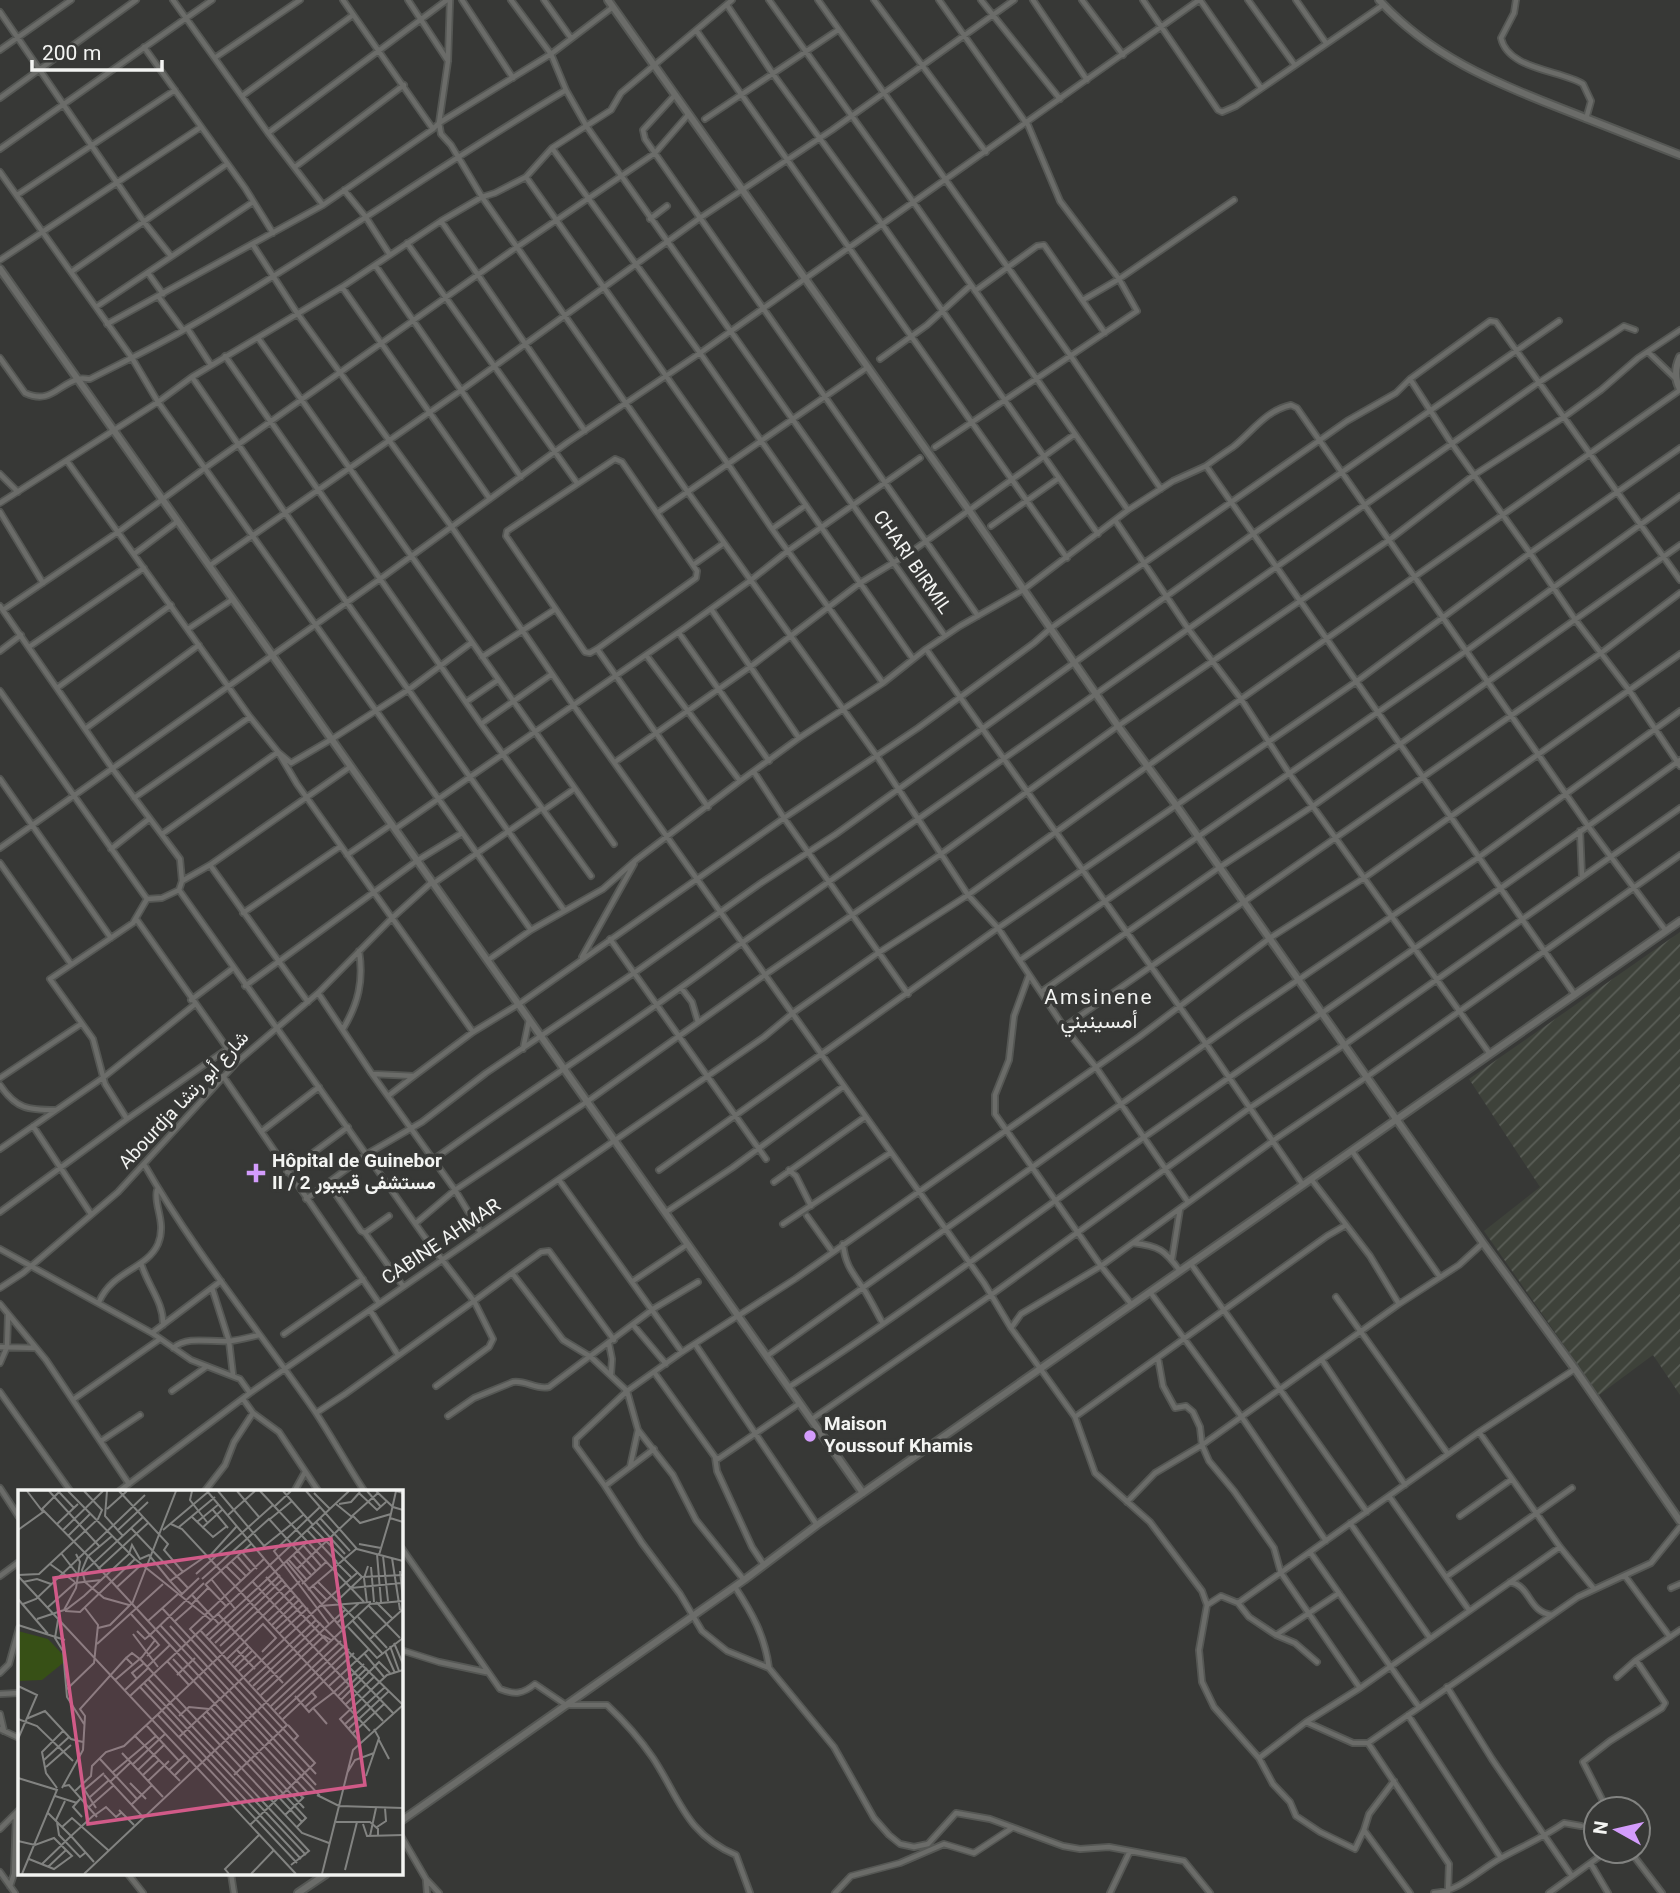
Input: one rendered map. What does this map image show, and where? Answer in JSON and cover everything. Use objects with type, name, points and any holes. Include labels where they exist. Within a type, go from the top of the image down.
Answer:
[{"type":"street","points":[[0,50],[71,0]]},
{"type":"street","points":[[0,98],[136,0]]},
{"type":"street","points":[[173,0],[323,205]]},
{"type":"street","points":[[0,149],[212,0]]},
{"type":"street","points":[[216,57],[300,0]]},
{"type":"street","points":[[343,0],[433,130]]},
{"type":"street","points":[[408,0],[448,61]]},
{"type":"street","points":[[268,133],[449,0]]},
{"type":"street","points":[[449,0],[448,61],[439,123],[441,134],[451,145],[482,197],[564,316],[876,755],[968,895],[998,928],[1063,1027],[1095,1066],[1188,1202]]},
{"type":"street","points":[[462,0],[513,78]]},
{"type":"street","name":"CHARI BIRMIL","points":[[511,0],[551,54],[566,90],[621,178],[945,636]]},
{"type":"street","points":[[544,0],[570,38]]},
{"type":"street","points":[[608,0],[1680,1521]]},
{"type":"street","points":[[0,503],[225,356],[342,288],[441,221],[482,197],[526,177],[552,148],[611,110],[621,93],[732,0]]},
{"type":"street","points":[[769,0],[914,202],[1128,510]]},
{"type":"street","points":[[818,0],[1070,355],[1161,489]]},
{"type":"street","points":[[874,0],[986,152]]},
{"type":"street","points":[[935,447],[1137,311],[1119,279],[1060,201],[1027,124],[939,0]]},
{"type":"street","points":[[981,0],[1060,99]]},
{"type":"street","points":[[209,566],[494,367],[699,218],[820,138],[1014,0]]},
{"type":"street","points":[[1033,0],[1087,80]]},
{"type":"street","points":[[1082,0],[1124,55]]},
{"type":"street","points":[[1143,0],[1218,110],[1226,111],[1261,88],[1381,2],[1414,34],[1454,62],[1497,83],[1680,155]]},
{"type":"street","points":[[0,848],[585,431],[1027,124],[1200,0],[1261,88]]},
{"type":"street","points":[[1248,0],[1294,64]]},
{"type":"street","points":[[1296,0],[1326,43]]},
{"type":"street","points":[[1516,0],[1514,13],[1501,38],[1503,46],[1534,67],[1583,84],[1591,101],[1586,118]]},
{"type":"street","points":[[727,5],[773,75],[882,224],[1098,534]]},
{"type":"street","points":[[107,324],[323,205],[433,130],[439,123],[551,54],[613,7]]},
{"type":"street","points":[[0,12],[144,222],[171,256]]},
{"type":"street","points":[[242,96],[353,15]]},
{"type":"street","points":[[696,30],[1067,558]]},
{"type":"street","points":[[705,119],[839,30]]},
{"type":"street","points":[[144,47],[273,233]]},
{"type":"street","points":[[295,167],[404,85]]},
{"type":"street","points":[[17,195],[175,90]]},
{"type":"street","points":[[0,358],[27,395],[51,396],[78,379],[90,379],[185,329],[273,276],[457,156],[566,90]]},
{"type":"street","points":[[674,96],[643,130],[645,139],[978,617]]},
{"type":"street","points":[[147,899],[162,898],[179,890],[182,881],[180,859],[112,768],[1,608],[118,532],[517,247],[621,178],[655,153],[688,116]]},
{"type":"street","points":[[0,260],[201,127]]},
{"type":"street","points":[[552,148],[700,353],[913,659]]},
{"type":"street","points":[[71,272],[227,164]]},
{"type":"street","points":[[0,172],[132,358],[158,402],[531,930]]},
{"type":"street","points":[[526,177],[883,683]]},
{"type":"street","points":[[344,190],[365,216],[390,255]]},
{"type":"street","points":[[1083,300],[1119,279],[1234,200]]},
{"type":"street","points":[[96,307],[253,202]]},
{"type":"street","points":[[650,219],[667,206]]},
{"type":"street","points":[[441,221],[585,431]]},
{"type":"street","points":[[407,243],[577,483]]},
{"type":"street","points":[[253,245],[297,313],[452,526],[574,706],[823,1053],[848,1092]]},
{"type":"street","points":[[975,290],[1037,246],[1044,245],[1105,333]]},
{"type":"street","points":[[375,265],[522,477]]},
{"type":"street","points":[[0,269],[863,1493]]},
{"type":"street","points":[[148,273],[211,365]]},
{"type":"street","points":[[880,359],[910,338],[971,285]]},
{"type":"street","points":[[342,288],[490,499]]},
{"type":"street","points":[[388,1096],[473,1032],[519,1004],[610,939],[643,919],[960,697],[1051,628],[1232,501],[1347,421],[1396,393],[1410,379],[1490,321],[1496,322],[1680,580]]},
{"type":"street","points":[[306,1199],[367,1154],[411,1129],[467,1090],[486,1073],[809,853],[1253,534],[1559,321]]},
{"type":"street","points":[[433,1160],[514,1101],[658,1006],[1538,383],[1624,326],[1635,330]]},
{"type":"street","points":[[416,1223],[455,1191],[941,854],[1298,600],[1389,540],[1474,475],[1564,416],[1680,330]]},
{"type":"street","points":[[258,338],[614,844]]},
{"type":"street","points":[[1648,352],[1676,379]]},
{"type":"street","points":[[225,356],[481,724],[591,876]]},
{"type":"street","points":[[1680,357],[1676,369],[1680,389]]},
{"type":"street","points":[[657,513],[867,367]]},
{"type":"street","points":[[192,377],[346,603],[564,910]]},
{"type":"street","points":[[789,1387],[1679,763],[1452,444],[1410,379]]},
{"type":"street","name":"CABINE AHMAR","points":[[121,1490],[250,1393],[707,1077],[764,1037],[793,1012],[878,953],[968,895],[1680,389]]},
{"type":"street","points":[[488,960],[531,930],[603,889],[668,835],[799,738],[883,683],[945,636],[1023,590],[1128,510],[1206,466],[1235,445],[1264,417],[1291,405],[1297,408],[1343,472],[1588,826],[1666,931]]},
{"type":"street","points":[[615,762],[750,667],[860,583],[926,541],[1075,435]]},
{"type":"street","points":[[659,1170],[998,928],[1357,681],[1530,553],[1680,448]]},
{"type":"street","points":[[347,855],[439,800],[535,734],[920,458]]},
{"type":"street","points":[[615,459],[619,459],[657,513],[697,571],[696,578],[597,649],[590,653],[581,650],[506,536],[507,531],[615,459]]},
{"type":"street","points":[[67,461],[250,717],[278,752],[391,919],[473,1032]]},
{"type":"street","points":[[1206,466],[1575,995]]},
{"type":"street","points":[[0,474],[18,492]]},
{"type":"street","points":[[991,526],[1059,478]]},
{"type":"street","points":[[1020,960],[1466,651],[1680,496]]},
{"type":"street","points":[[772,529],[806,505]]},
{"type":"street","points":[[0,512],[43,583]]},
{"type":"street","points":[[1115,520],[1189,629],[1241,699],[1289,773],[1490,1054]]},
{"type":"street","points":[[134,554],[178,521]]},
{"type":"street","points":[[693,565],[724,543]]},
{"type":"street","points":[[1041,992],[1220,867],[1313,806],[1680,545]]},
{"type":"street","points":[[29,647],[144,568]]},
{"type":"street","points":[[1063,1027],[1601,653],[1680,593]]},
{"type":"street","points":[[188,629],[233,599]]},
{"type":"street","points":[[57,688],[170,605]]},
{"type":"street","points":[[711,609],[799,738]]},
{"type":"street","points":[[482,657],[554,610]]},
{"type":"street","points":[[679,633],[769,761]]},
{"type":"street","points":[[0,651],[21,635]]},
{"type":"street","points":[[278,752],[291,763],[408,690],[471,643]]},
{"type":"street","points":[[85,729],[199,645]]},
{"type":"street","points":[[597,649],[708,807]]},
{"type":"street","points":[[926,649],[1251,1107],[1303,1185]]},
{"type":"street","points":[[769,1668],[737,1656],[716,1644],[702,1631],[694,1615],[576,1446],[576,1439],[627,1391],[795,1279],[1179,1006],[1270,938],[1364,878],[1680,654]]},
{"type":"street","points":[[646,656],[740,782]]},
{"type":"street","points":[[481,724],[552,674]]},
{"type":"street","points":[[466,702],[498,680]]},
{"type":"street","points":[[0,691],[147,899]]},
{"type":"street","points":[[767,1356],[1206,1044],[1479,857],[1680,711]]},
{"type":"street","points":[[134,798],[250,717]]},
{"type":"street","points":[[162,834],[278,752]]},
{"type":"street","points":[[182,881],[210,865],[351,766]]},
{"type":"street","points":[[754,772],[908,994]]},
{"type":"street","points":[[0,779],[111,938]]},
{"type":"street","name":"Abourdja شارع أبو رتشا","points":[[0,1288],[32,1265],[118,1192],[237,1062],[318,993],[391,919],[433,883],[574,789]]},
{"type":"street","points":[[812,1419],[991,1295],[1251,1107],[1344,1045],[1680,808]]},
{"type":"street","points":[[111,849],[149,819]]},
{"type":"street","points":[[1580,831],[1582,878]]},
{"type":"street","points":[[245,986],[418,860],[462,833]]},
{"type":"street","points":[[0,838],[13,839]]},
{"type":"street","points":[[243,913],[341,846]]},
{"type":"street","points":[[1011,1328],[1021,1314],[1101,1266],[1274,1140],[1680,855]]},
{"type":"street","points":[[577,964],[636,860]]},
{"type":"street","points":[[0,863],[71,964]]},
{"type":"street","points":[[210,865],[308,1002]]},
{"type":"street","points":[[179,890],[232,969],[474,1301],[493,1339],[489,1347],[436,1386]]},
{"type":"street","points":[[127,1119],[108,1089],[97,1047],[50,983],[52,976],[136,920],[147,899]]},
{"type":"street","points":[[136,920],[237,1062]]},
{"type":"street","points":[[402,1820],[735,1587],[817,1525],[1680,922]]},
{"type":"street","points":[[610,939],[766,1159]]},
{"type":"street","points":[[343,1030],[358,999],[361,978],[359,950]]},
{"type":"street","points":[[0,1149],[104,1077],[232,969]]},
{"type":"street","points":[[1029,975],[1014,1016],[1009,1060],[995,1095],[995,1114],[1101,1266],[1132,1305]]},
{"type":"street","points":[[682,989],[692,1002],[698,1022]]},
{"type":"street","points":[[318,993],[481,1233]]},
{"type":"street","points":[[523,1050],[530,1019]]},
{"type":"street","points":[[0,1078],[81,1024]]},
{"type":"street","points":[[0,1212],[227,1049]]},
{"type":"street","points":[[823,1053],[1075,1417],[1095,1473],[1150,1522],[1202,1591],[1207,1605],[1199,1650],[1202,1682],[1214,1707],[1259,1758],[1273,1784],[1290,1802],[1296,1816],[1320,1832],[1355,1849],[1369,1814],[1394,1781]]},
{"type":"street","points":[[372,1074],[414,1076]]},
{"type":"street","points":[[223,1076],[379,1303]]},
{"type":"street","points":[[0,1085],[9,1099],[23,1108],[57,1110]]},
{"type":"street","points":[[666,1212],[844,1086]]},
{"type":"street","points":[[262,1131],[319,1087]]},
{"type":"street","points":[[774,1182],[865,1117]]},
{"type":"street","points":[[33,1126],[91,1214]]},
{"type":"street","points":[[287,1171],[348,1127]]},
{"type":"street","points":[[1352,1151],[1440,1277]]},
{"type":"street","points":[[783,1224],[890,1153]]},
{"type":"street","points":[[144,1164],[221,1281],[316,1413],[364,1490]]},
{"type":"street","points":[[789,1170],[796,1176],[811,1206]]},
{"type":"street","points":[[1311,1179],[1370,1256],[1399,1304]]},
{"type":"street","points":[[559,1180],[682,1352]]},
{"type":"street","points":[[328,1183],[403,1287]]},
{"type":"street","points":[[99,1302],[111,1282],[141,1263],[158,1244],[162,1219],[156,1197],[158,1189]]},
{"type":"street","points":[[1172,1260],[1180,1208]]},
{"type":"street","points":[[365,1233],[389,1216]]},
{"type":"street","points":[[807,1216],[832,1251]]},
{"type":"street","points":[[1075,1417],[1346,1225]]},
{"type":"street","points":[[1132,1243],[1155,1246],[1172,1260],[1180,1271]]},
{"type":"street","points":[[1127,1502],[1155,1473],[1202,1445],[1399,1304],[1459,1265],[1483,1243]]},
{"type":"street","points":[[633,1281],[688,1244]]},
{"type":"street","points":[[843,1244],[844,1256],[851,1273],[863,1288],[882,1322]]},
{"type":"street","points":[[0,1249],[99,1302],[191,1360],[233,1375],[243,1382],[250,1393]]},
{"type":"street","points":[[316,1413],[541,1252],[549,1251],[611,1342],[611,1374]]},
{"type":"street","points":[[141,1263],[144,1275],[162,1308],[163,1325]]},
{"type":"street","points":[[1191,1264],[1367,1512]]},
{"type":"street","points":[[512,1273],[564,1339],[591,1357],[627,1391],[638,1430],[673,1475],[696,1520],[744,1580]]},
{"type":"street","points":[[284,1334],[363,1279]]},
{"type":"street","points":[[152,1333],[221,1281]]},
{"type":"street","points":[[448,1416],[474,1398],[513,1382],[546,1388],[653,1309],[698,1282]]},
{"type":"street","points":[[212,1288],[229,1341],[233,1375]]},
{"type":"street","points":[[1150,1292],[1241,1416],[1325,1541]]},
{"type":"street","points":[[1336,1297],[1447,1454]]},
{"type":"street","points":[[0,1304],[74,1399],[129,1484]]},
{"type":"street","points":[[370,1310],[398,1356]]},
{"type":"street","points":[[0,1363],[7,1347],[8,1315]]},
{"type":"street","points":[[634,1326],[666,1364]]},
{"type":"street","points":[[173,1348],[193,1340],[229,1341],[259,1335]]},
{"type":"street","points":[[74,1399],[160,1339]]},
{"type":"street","points":[[695,1344],[817,1525]]},
{"type":"street","points":[[0,1347],[36,1348]]},
{"type":"street","points":[[1157,1358],[1163,1386],[1175,1408],[1186,1406],[1193,1412],[1209,1461],[1274,1548],[1280,1573],[1360,1688]]},
{"type":"street","points":[[1322,1360],[1405,1485]]},
{"type":"street","points":[[172,1391],[207,1366]]},
{"type":"street","points":[[1238,1603],[1447,1454],[1575,1369]]},
{"type":"street","points":[[654,1373],[715,1457],[715,1466],[721,1481],[752,1547],[764,1565]]},
{"type":"street","points":[[0,1392],[70,1490]]},
{"type":"street","points":[[243,1399],[253,1413],[279,1432],[318,1490]]},
{"type":"street","points":[[715,1457],[722,1458],[800,1403]]},
{"type":"street","points":[[206,1490],[225,1465],[234,1442],[253,1413]]},
{"type":"street","points":[[101,1441],[140,1415]]},
{"type":"street","points":[[630,1468],[638,1430]]},
{"type":"street","points":[[1479,1432],[1560,1548],[1594,1590]]},
{"type":"street","points":[[605,1486],[654,1449]]},
{"type":"street","points":[[295,1490],[306,1472]]},
{"type":"street","points":[[1460,1516],[1512,1479]]},
{"type":"street","points":[[0,1488],[18,1515]]},
{"type":"street","points":[[1446,1577],[1572,1488]]},
{"type":"street","points":[[1390,1496],[1469,1611]]},
{"type":"street","points":[[1350,1523],[1430,1638]]},
{"type":"street","points":[[1306,1722],[1353,1743],[1368,1743],[1578,1597],[1651,1563],[1680,1527]]},
{"type":"street","points":[[402,1548],[500,1689],[509,1693],[524,1693],[535,1684],[566,1705],[607,1705],[626,1724],[653,1759],[683,1813],[712,1844],[736,1855],[750,1893]]},
{"type":"street","points":[[1259,1758],[1306,1722],[1360,1688],[1560,1548]]},
{"type":"street","points":[[1310,1552],[1419,1707]]},
{"type":"street","points":[[0,1576],[18,1563]]},
{"type":"street","points":[[1625,1576],[1670,1637]]},
{"type":"street","points":[[1510,1582],[1521,1587],[1537,1610],[1553,1615]]},
{"type":"street","points":[[1671,1588],[1680,1584]]},
{"type":"street","points":[[735,1587],[757,1622],[769,1668],[834,1747],[874,1818],[900,1844],[914,1847],[928,1844],[957,1813],[990,1819],[1063,1846],[1080,1849],[1109,1847],[1184,1861],[1210,1893]]},
{"type":"street","points":[[1276,1635],[1339,1594]]},
{"type":"street","points":[[1207,1605],[1221,1596],[1238,1603],[1248,1617],[1276,1635],[1295,1643],[1317,1662]]},
{"type":"street","points":[[1616,1677],[1680,1630]]},
{"type":"street","points":[[0,1673],[9,1664],[18,1632]]},
{"type":"street","points":[[402,1650],[486,1672]]},
{"type":"street","points":[[1600,1795],[1583,1762],[1665,1703],[1636,1660]]},
{"type":"street","points":[[1447,1687],[1572,1876]]},
{"type":"street","points":[[0,1694],[18,1693]]},
{"type":"street","points":[[0,1714],[1,1731],[18,1738]]},
{"type":"street","points":[[1408,1715],[1501,1858]]},
{"type":"street","points":[[1368,1743],[1449,1864],[1448,1892]]},
{"type":"street","points":[[0,1829],[18,1813]]},
{"type":"street","points":[[10,1886],[14,1874],[18,1813]]},
{"type":"street","points":[[1434,1893],[1448,1892],[1501,1858],[1544,1837],[1564,1822],[1581,1826]]},
{"type":"street","points":[[835,1893],[850,1876],[900,1863],[944,1844],[974,1853],[1013,1828]]},
{"type":"street","points":[[1364,1830],[1410,1893]]},
{"type":"street","points":[[402,1838],[426,1879],[439,1893]]},
{"type":"street","points":[[1110,1893],[1130,1851]]},
{"type":"street","points":[[1549,1893],[1589,1865]]},
{"type":"street","points":[[1592,1865],[1608,1893]]},
{"type":"street","points":[[1641,1865],[1662,1893]]},
{"type":"street","points":[[0,1871],[15,1893]]},
{"type":"street","points":[[130,1876],[143,1893]]},
{"type":"street","points":[[298,1893],[323,1876]]},
{"type":"street","points":[[426,1879],[427,1893]]},
{"type":"shaded area","points":[[1680,932],[1680,1395],[1653,1355],[1599,1395],[1484,1231],[1540,1187],[1469,1079]]},
{"type":"place","name":"Hôpital de Guinebor II / مستشفى قيببور 2","points":[[256,1173]]},
{"type":"place","name":"Maison Youssouf Khamis","points":[[810,1436]]},
{"type":"district","name":"Amsinene أمسينيني","points":[[1099,1010]]}]
